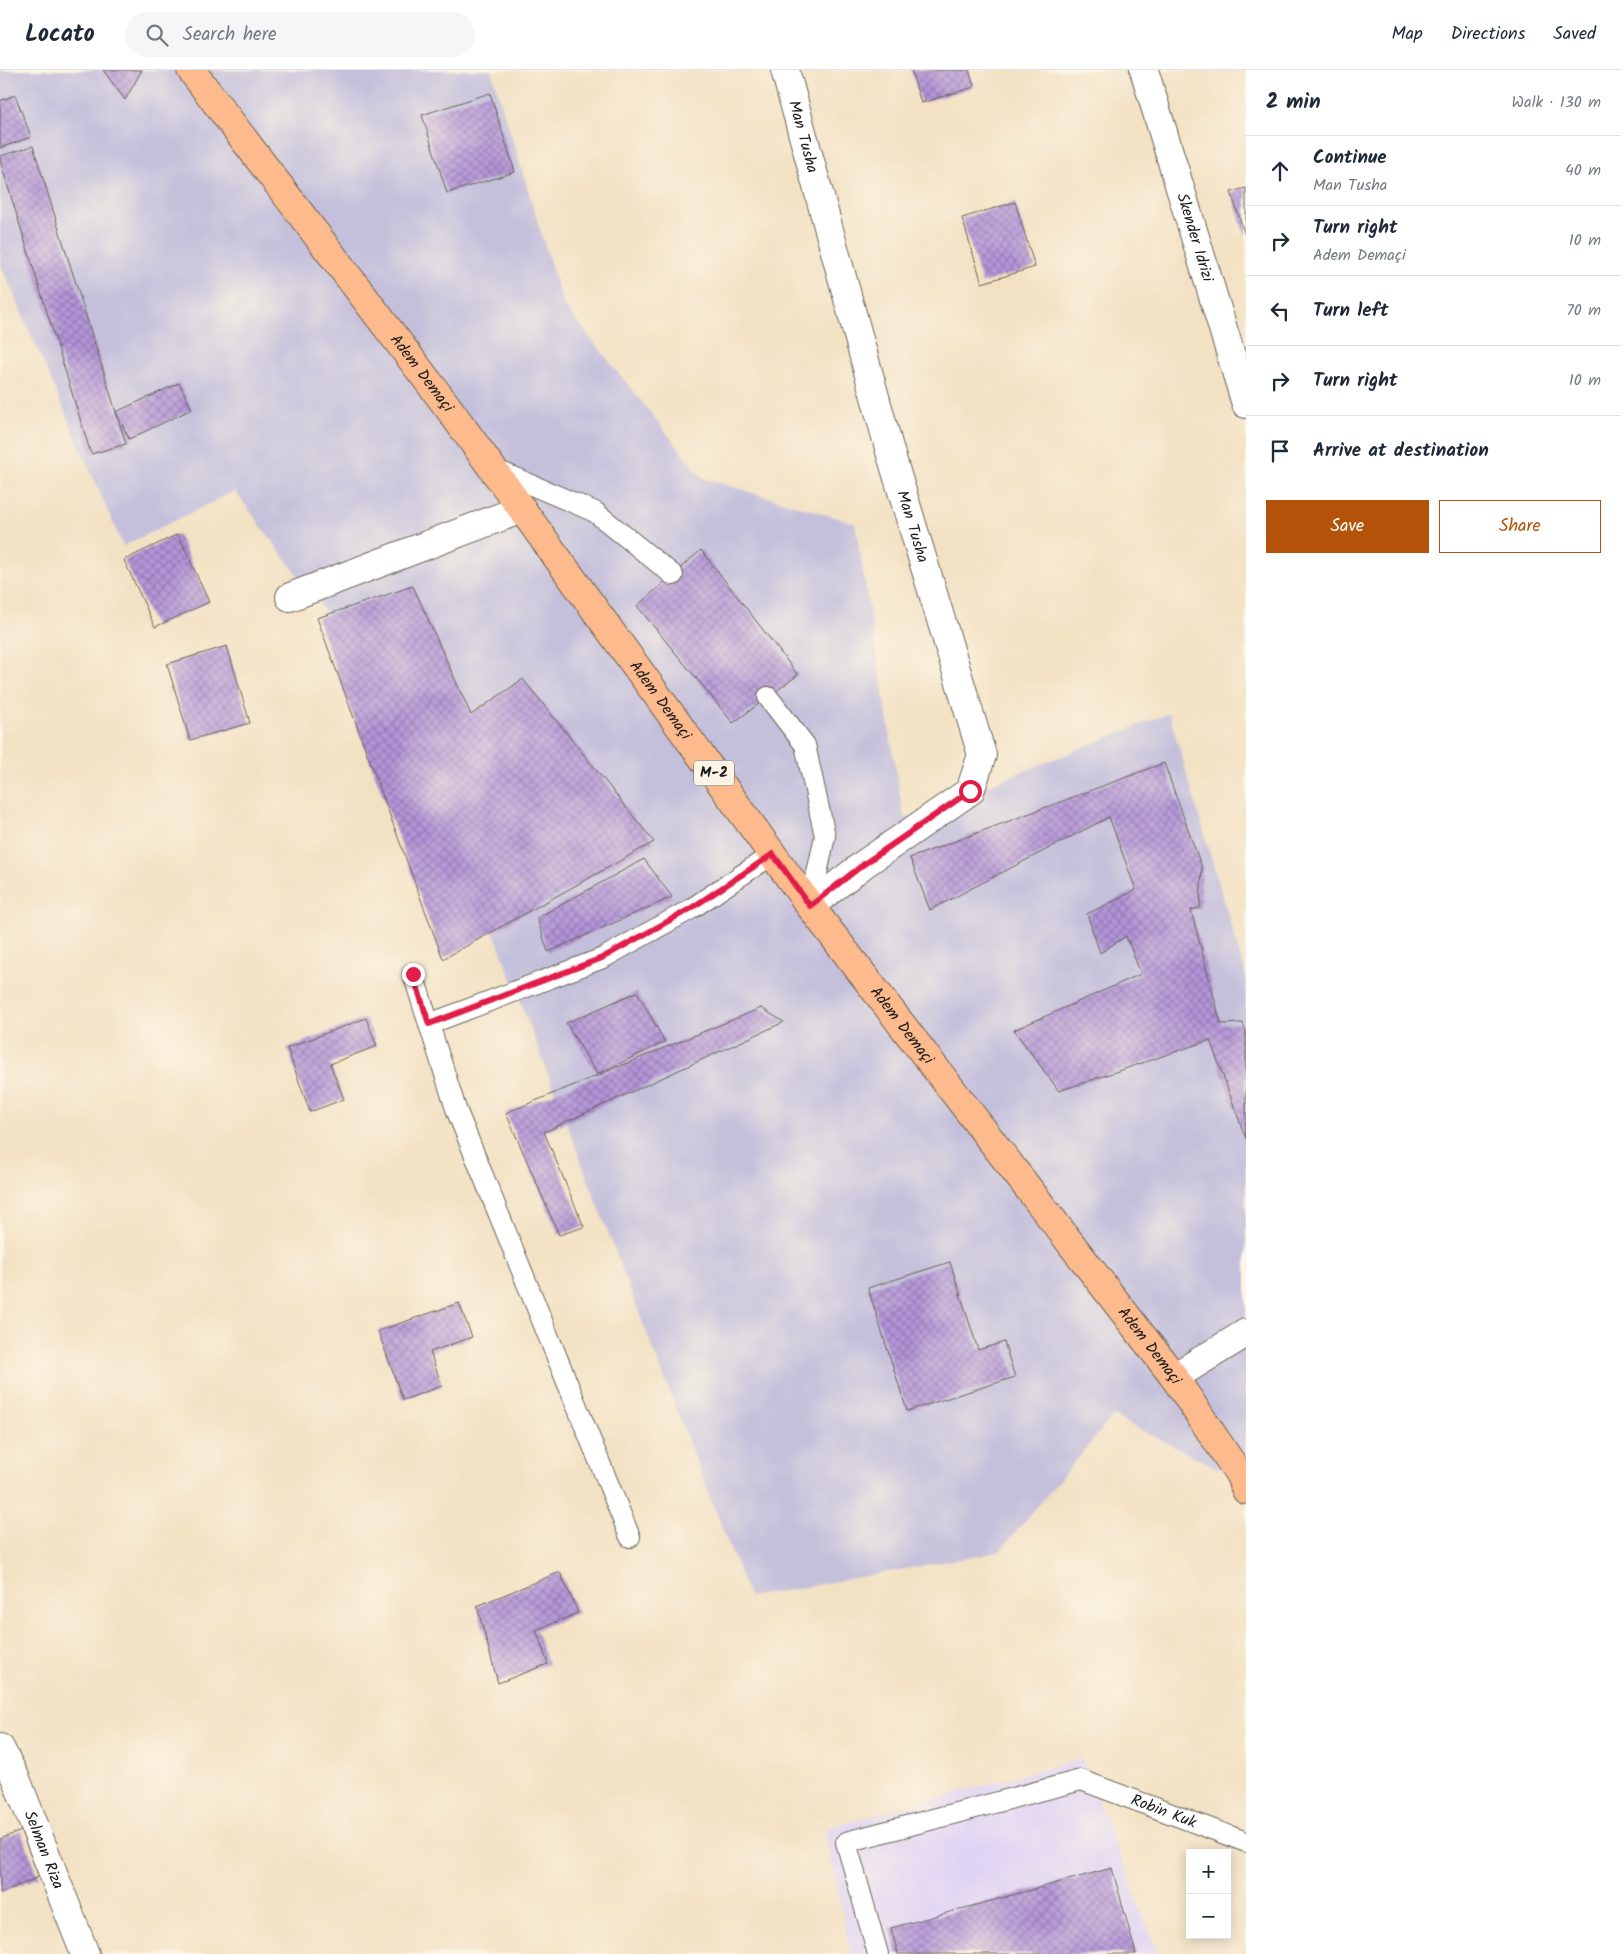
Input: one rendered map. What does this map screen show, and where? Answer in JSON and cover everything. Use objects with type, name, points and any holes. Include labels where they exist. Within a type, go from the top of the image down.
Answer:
[{"type":"main road","name":"Adem Demaçi","points":[[191,70],[447,406],[810,906],[1174,1377],[1243,1482]]},
{"type":"street","name":"Man Tusha","points":[[785,70],[891,456],[982,755],[970,791],[864,864],[810,906]]},
{"type":"street","name":"Skender Idrizi","points":[[1144,70],[1246,404]]},
{"type":"street","points":[[290,597],[522,508]]},
{"type":"street","points":[[1174,1377],[1246,1333]]},
{"type":"street","name":"Selman Riza","points":[[0,1748],[16,1779],[85,1954]]},
{"type":"lane","points":[[492,468],[595,512],[673,575]]},
{"type":"lane","points":[[768,697],[805,745],[825,836],[810,906]]},
{"type":"lane","points":[[429,1024],[602,958],[690,909],[773,854]]},
{"type":"lane","points":[[413,974],[456,1109],[630,1538]]},
{"type":"lane","name":"Robin Kuk","points":[[878,1954],[846,1842],[1081,1780],[1246,1842]]},
{"type":"shaded area","points":[[0,70],[491,70],[563,304],[703,478],[855,523],[904,819],[1169,713],[1246,976],[1246,1485],[1239,1479],[1113,1416],[999,1552],[749,1597],[421,741],[235,491],[123,546],[0,263]]},
{"type":"shaded area","points":[[1082,1759],[1158,1954],[851,1954],[825,1829]]},
{"type":"building","points":[[103,70],[142,70],[125,100]]},
{"type":"building","points":[[911,70],[969,70],[974,87],[921,103]]},
{"type":"building","points":[[490,93],[515,172],[447,193],[422,115]]},
{"type":"building","points":[[15,95],[31,137],[0,148],[0,101]]},
{"type":"building","points":[[33,146],[126,444],[91,454],[0,161],[0,156]]},
{"type":"building","points":[[1246,188],[1246,238],[1231,192]]},
{"type":"building","points":[[1015,202],[1035,267],[982,283],[962,218]]},
{"type":"building","points":[[179,383],[192,409],[129,439],[116,412]]},
{"type":"building","points":[[178,534],[209,602],[155,627],[124,560]]},
{"type":"building","points":[[701,550],[798,675],[733,723],[637,606]]},
{"type":"building","points":[[413,586],[471,715],[523,679],[654,842],[443,959],[317,618]]},
{"type":"building","points":[[227,646],[250,723],[190,740],[167,664]]},
{"type":"building","points":[[1164,763],[1202,868],[1200,908],[1191,910],[1221,1024],[1243,1023],[1246,1032],[1246,1139],[1210,1040],[1059,1091],[1014,1030],[1141,974],[1126,936],[1100,953],[1087,914],[1136,890],[1109,817],[930,910],[910,858]]},
{"type":"building","points":[[644,859],[672,897],[548,952],[537,918]]},
{"type":"building","points":[[637,992],[665,1042],[597,1074],[566,1023]]},
{"type":"building","points":[[761,1008],[784,1022],[544,1132],[584,1227],[559,1235],[506,1113]]},
{"type":"building","points":[[366,1018],[377,1046],[330,1064],[344,1099],[310,1112],[287,1048]]},
{"type":"building","points":[[950,1262],[978,1350],[1004,1342],[1015,1377],[907,1411],[868,1288]]},
{"type":"building","points":[[459,1303],[472,1337],[430,1352],[442,1386],[403,1400],[378,1331]]},
{"type":"building","points":[[560,1572],[578,1613],[536,1630],[548,1664],[498,1683],[477,1606]]},
{"type":"building","points":[[21,1831],[39,1877],[0,1893],[0,1839]]},
{"type":"building","points":[[1112,1868],[1136,1954],[898,1954],[891,1928]]},
{"type":"route","points":[[413,974],[429,1024],[602,958],[690,909],[773,854],[810,906],[864,864],[970,791]]}]
